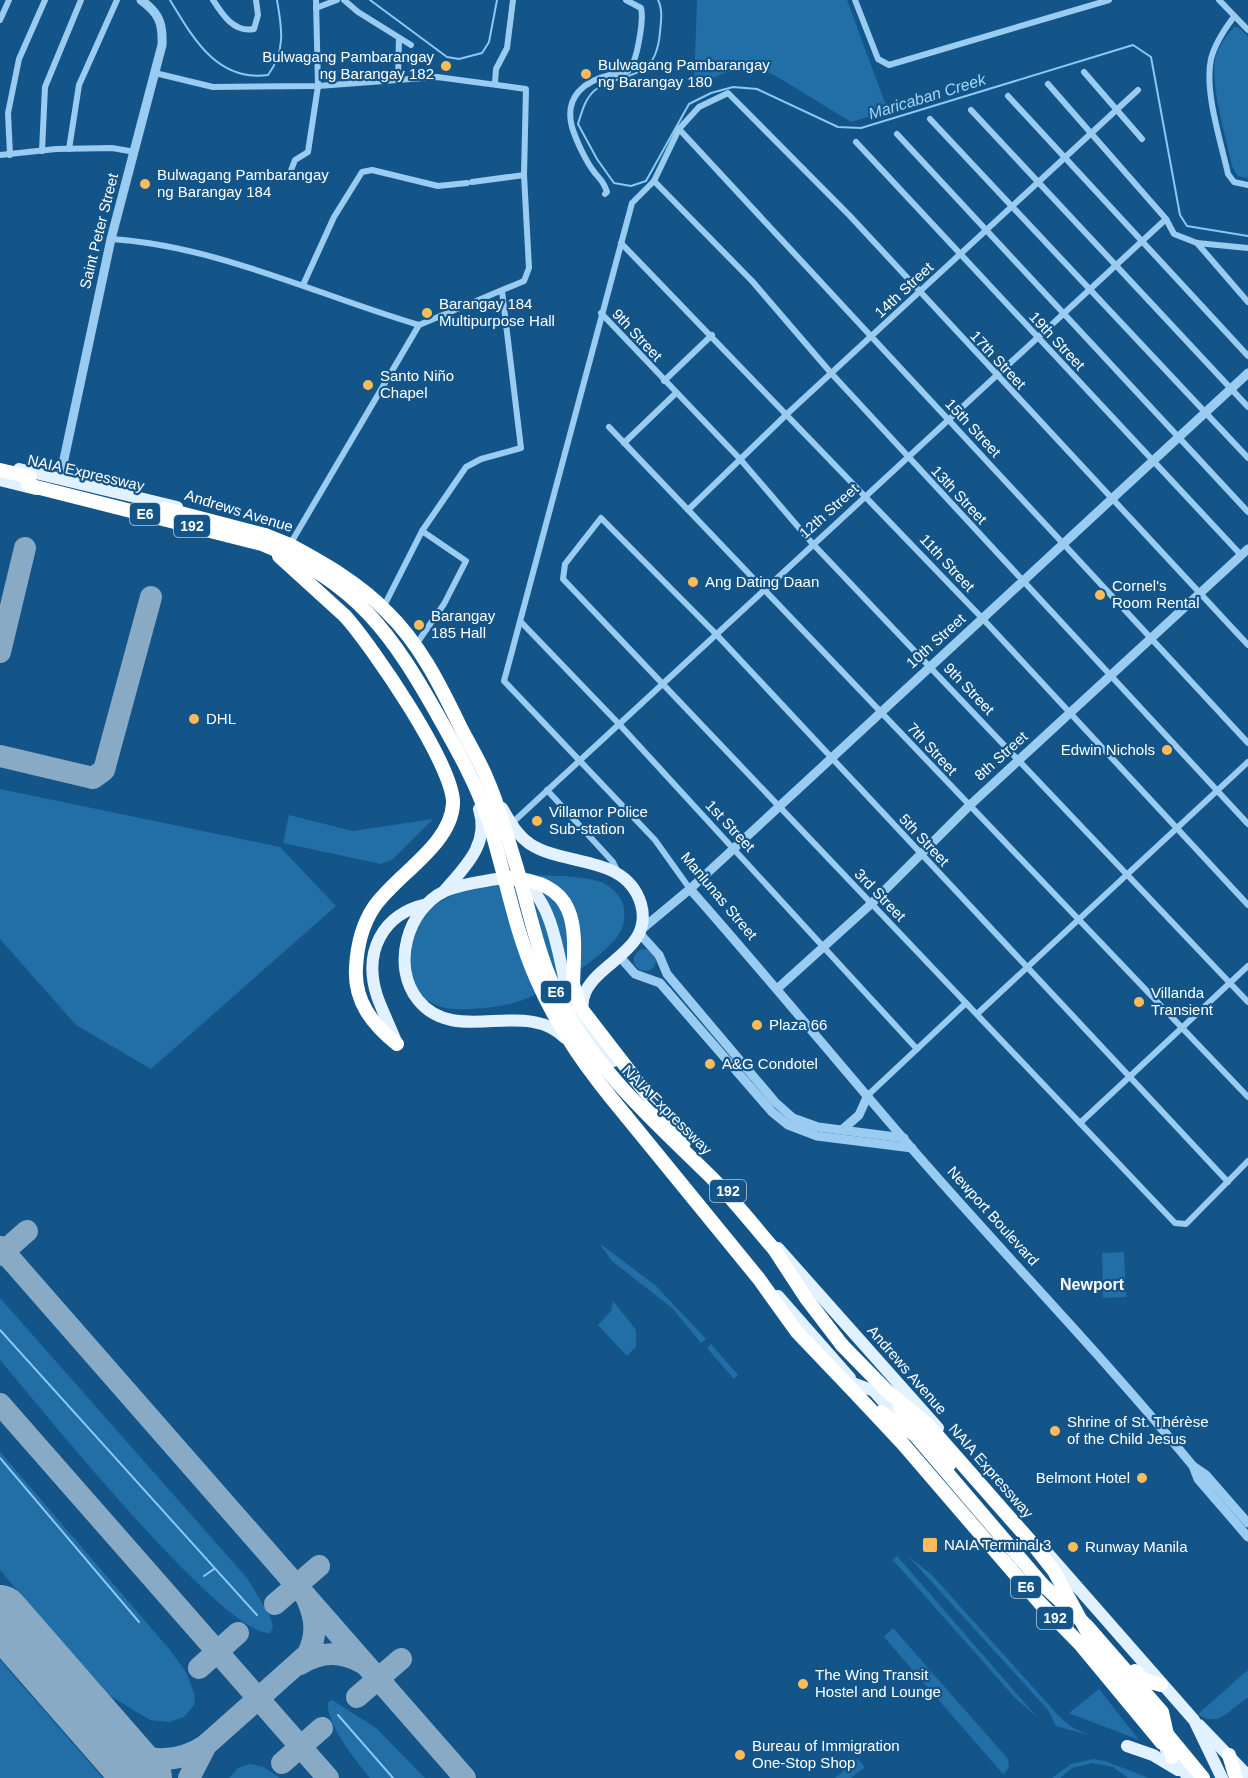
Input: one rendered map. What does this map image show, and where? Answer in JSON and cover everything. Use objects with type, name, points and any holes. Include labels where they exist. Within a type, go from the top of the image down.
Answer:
[{"type":"highway","name":"NAIA Expressway","points":[[0,470],[265,535],[291,545],[336,571],[389,613],[436,677],[486,777],[503,823],[538,944],[561,1002],[588,1048],[625,1094],[713,1179],[774,1249],[806,1298],[843,1345],[886,1390],[928,1425],[1031,1542],[1054,1571],[1096,1648],[1203,1778]]},
{"type":"highway","name":"NAIA Expressway","points":[[0,479],[262,544],[289,555],[331,579],[379,623],[408,663],[475,785],[487,816],[524,947],[536,980],[563,1034],[595,1079],[759,1279],[797,1332],[903,1444],[1039,1602],[1080,1644],[1189,1778]]},
{"type":"highway","points":[[262,544],[322,593],[365,638],[412,712],[452,787],[453,809],[445,830],[376,904],[360,938],[356,973],[359,996],[373,1023],[397,1044]]},
{"type":"highway","points":[[508,878],[530,881],[559,896],[569,909],[574,926],[573,984],[580,1007],[713,1179]]},
{"type":"highway","points":[[886,1390],[1045,1581],[1144,1680],[1161,1685]]},
{"type":"highway","points":[[859,1397],[915,1435],[1162,1712],[1172,1757]]},
{"type":"highway","points":[[1229,1755],[1236,1778]]},
{"type":"main road","name":"Andrews Avenue","points":[[0,464],[183,508],[292,541],[346,573],[380,605],[413,649],[511,824],[534,846],[570,860],[597,865],[620,875]]},
{"type":"main road","name":"Andrews Avenue","points":[[0,479],[179,523],[287,558],[333,585],[365,614],[397,653],[433,713],[481,814],[482,833],[479,846],[445,891]]},
{"type":"main road","points":[[179,523],[183,508]]},
{"type":"main road","points":[[365,614],[380,605]]},
{"type":"main road","points":[[620,875],[630,884],[638,897],[642,912],[641,932]]},
{"type":"main road","points":[[508,878],[528,886],[543,907],[568,1002],[591,1034]]},
{"type":"main road","name":"192","points":[[508,878],[445,891],[427,904],[412,927],[405,955],[406,978],[417,1000],[430,1012],[450,1020],[534,1020],[547,1024],[573,1046],[775,1292],[974,1521],[1189,1778]]},
{"type":"main road","points":[[397,1044],[377,996],[374,977],[375,954],[381,935],[392,919],[409,908],[427,904]]},
{"type":"main road","name":"192","points":[[620,957],[641,932]]},
{"type":"main road","name":"Andrews Avenue","points":[[620,957],[590,981],[585,990],[583,1006],[591,1034],[1194,1720],[1222,1778]]},
{"type":"main road","points":[[868,1347],[869,1362],[864,1370],[849,1378],[874,1391],[932,1459]]},
{"type":"main road","points":[[974,1521],[974,1510],[978,1501],[985,1498],[1000,1498]]},
{"type":"main road","points":[[1194,1720],[1248,1776]]},
{"type":"main road","points":[[1127,1746],[1161,1759],[1189,1778]]},
{"type":"street","points":[[0,20],[9,0]]},
{"type":"street","points":[[10,155],[8,112],[19,59],[45,0]]},
{"type":"street","points":[[42,151],[45,87],[81,0]]},
{"type":"street","points":[[69,149],[79,85],[117,0]]},
{"type":"street","name":"Saint Peter Street","points":[[60,478],[111,239],[162,45],[163,24],[152,8],[141,0]]},
{"type":"street","points":[[213,0],[229,21],[249,30],[254,29],[257,24],[256,0]]},
{"type":"street","points":[[288,178],[295,159],[308,152],[318,86],[316,0]]},
{"type":"street","points":[[316,8],[337,0]]},
{"type":"street","points":[[344,0],[411,45]]},
{"type":"street","points":[[495,83],[496,69],[507,48],[513,0]]},
{"type":"street","points":[[605,194],[607,192],[604,181],[594,172],[572,127],[572,105],[581,86],[630,68],[637,52],[643,15],[641,8],[626,0]]},
{"type":"street","points":[[855,0],[878,59],[889,65],[1109,0]]},
{"type":"street","points":[[1219,0],[1233,18],[1248,30]]},
{"type":"street","points":[[1233,18],[1221,36],[1211,58],[1209,80],[1228,174],[1234,182],[1248,184]]},
{"type":"street","points":[[398,79],[399,38]]},
{"type":"street","points":[[1084,72],[1142,139]]},
{"type":"street","points":[[155,73],[213,87],[318,86],[440,77],[526,88],[524,175],[529,268],[524,281],[419,326],[292,541]]},
{"type":"street","points":[[1048,84],[1166,219],[1174,234],[1197,243],[1248,248]]},
{"type":"street","name":"14th Street","points":[[688,510],[788,413],[1138,90]]},
{"type":"street","name":"17th Street","points":[[679,129],[699,107],[728,93],[850,216],[1248,645]]},
{"type":"street","points":[[1008,96],[1248,356]]},
{"type":"street","points":[[971,110],[1248,407]]},
{"type":"street","points":[[930,119],[1248,458]]},
{"type":"street","points":[[521,622],[632,203],[654,181],[679,129]]},
{"type":"street","name":"15th Street","points":[[679,129],[1248,743]]},
{"type":"street","points":[[897,134],[1180,436],[1248,512]]},
{"type":"street","name":"19th Street","points":[[856,142],[1153,461],[1244,552]]},
{"type":"street","points":[[0,155],[112,148],[135,152]]},
{"type":"street","points":[[303,285],[330,224],[362,172],[372,170],[438,186],[524,175]]},
{"type":"street","name":"13th Street","points":[[654,181],[752,281],[831,374],[1248,824]]},
{"type":"street","name":"12th Street","points":[[511,824],[865,494],[1166,219]]},
{"type":"street","points":[[111,239],[150,241],[303,285],[419,326]]},
{"type":"street","name":"11th Street","points":[[621,243],[865,494],[1178,827],[1248,905]]},
{"type":"street","points":[[1197,243],[1248,302]]},
{"type":"street","points":[[380,605],[422,531],[466,467],[481,459],[521,448],[502,291]]},
{"type":"street","name":"9th Street","points":[[601,313],[675,394],[740,459],[812,543],[1248,1002]]},
{"type":"street","points":[[664,381],[712,335]]},
{"type":"street","name":"10th Street","points":[[641,932],[1248,373]]},
{"type":"street","points":[[624,443],[675,394]]},
{"type":"street","name":"7th Street","points":[[609,427],[1248,1097]]},
{"type":"street","name":"5th Street","points":[[563,579],[565,564],[601,518],[716,634],[1228,1182]]},
{"type":"street","points":[[413,649],[444,604],[466,563],[464,558],[422,531]]},
{"type":"street","name":"8th Street","points":[[778,988],[872,904],[969,806],[1244,552]]},
{"type":"street","name":"3rd Street","points":[[563,579],[664,682],[779,807],[1175,1223],[1181,1225],[1228,1182]]},
{"type":"street","name":"Manlunas Street","points":[[521,622],[504,681],[578,762],[655,840],[690,889],[778,988],[904,1138]]},
{"type":"street","name":"1st Street","points":[[521,622],[734,848],[917,1049]]},
{"type":"street","points":[[977,1014],[1248,762]]},
{"type":"street","points":[[547,790],[613,862],[620,875]]},
{"type":"street","points":[[641,932],[659,955],[662,965],[775,1102],[793,1118],[806,1123],[904,1138]]},
{"type":"street","points":[[620,957],[635,974],[660,983],[772,1112],[788,1125],[817,1136],[912,1148]]},
{"type":"street","points":[[646,977],[656,973],[662,965]]},
{"type":"street","points":[[1080,1123],[1248,966]]},
{"type":"street","points":[[843,1129],[859,1114],[868,1095],[966,1003]]},
{"type":"street","name":"Newport Boulevard","points":[[904,1138],[1105,1362],[1193,1466],[1206,1475],[1248,1524]]},
{"type":"street","points":[[1228,1182],[1248,1161]]},
{"type":"street","name":"Newport Boulevard","points":[[1193,1466],[1198,1479],[1248,1537]]},
{"type":"shaded area","points":[[697,0],[847,0],[888,111],[851,122],[776,76],[748,63],[694,86]]},
{"type":"shaded area","points":[[1234,27],[1238,27],[1248,36],[1248,178],[1238,176],[1232,166],[1215,85],[1216,55],[1222,42]]},
{"type":"shaded area","points":[[0,789],[280,847],[336,906],[151,1069],[76,1025],[0,939]]},
{"type":"shaded area","points":[[289,815],[353,831],[433,819],[393,859],[381,864],[283,843]]},
{"type":"shaded area","points":[[529,875],[583,878],[608,886],[623,904],[624,918],[621,931],[604,951],[578,971],[537,994],[519,1001],[492,1007],[459,1009],[436,1005],[427,1000],[419,993],[414,983],[410,958],[413,936],[424,916],[434,906],[459,892]]},
{"type":"shaded area","points":[[645,949],[653,952],[656,960],[653,968],[645,971],[637,968],[634,960],[637,952]]},
{"type":"shaded area","points":[[599,1243],[655,1285],[706,1339],[701,1343],[672,1308],[612,1261]]},
{"type":"shaded area","points":[[1124,1252],[1126,1297],[1103,1298],[1102,1253]]},
{"type":"shaded area","points":[[0,1298],[247,1578],[270,1616],[273,1627],[270,1633],[247,1624],[214,1598],[175,1560],[90,1467],[0,1360]]},
{"type":"shaded area","points":[[613,1301],[636,1330],[636,1347],[627,1356],[598,1325],[611,1311]]},
{"type":"shaded area","points":[[711,1344],[738,1375],[734,1379],[707,1348]]},
{"type":"shaded area","points":[[0,1452],[170,1650],[186,1672],[195,1696],[194,1705],[184,1717],[169,1722],[150,1720],[102,1691],[0,1570]]},
{"type":"shaded area","points":[[897,1556],[1037,1717],[1016,1699],[893,1560]]},
{"type":"shaded area","points":[[908,1556],[932,1575],[1058,1715],[1070,1726],[1088,1735],[1056,1726],[1048,1710]]},
{"type":"shaded area","points":[[893,1628],[1008,1759],[1009,1768],[1003,1774],[884,1637]]},
{"type":"shaded area","points":[[0,1660],[103,1778],[0,1778]]},
{"type":"shaded area","points":[[1248,1670],[1248,1698],[1218,1718],[1205,1718],[1198,1714]]},
{"type":"shaded area","points":[[1099,1689],[1139,1740],[1069,1713]]},
{"type":"shaded area","points":[[332,1700],[376,1728],[425,1778],[370,1778],[350,1752],[331,1720],[328,1702]]},
{"type":"shaded area","points":[[858,1759],[865,1767],[851,1778],[835,1778]]},
{"type":"shaded area","points":[[1093,1759],[1105,1761],[1149,1778],[1128,1778],[1113,1767],[1092,1763],[1072,1768],[1060,1778],[1052,1778],[1071,1764]]},
{"type":"shaded area","points":[[250,1764],[264,1767],[280,1778],[229,1778],[238,1768]]},
{"type":"waterway","name":"Maricaban Creek","points":[[170,0],[188,29],[208,54],[234,72],[250,75],[268,75],[278,57],[281,30],[277,0]]},
{"type":"waterway","name":"Maricaban Creek","points":[[370,0],[447,57],[459,59],[482,53],[489,42],[497,0]]},
{"type":"waterway","name":"Maricaban Creek","points":[[658,0],[661,24],[653,59],[639,72],[609,82],[594,91],[585,104],[578,124],[597,159],[614,183],[631,186],[646,181],[689,104],[711,93],[733,87],[757,89],[838,127],[861,128],[1133,45],[1151,57],[1180,215],[1187,226],[1248,236]]},
{"type":"waterway","points":[[0,1330],[257,1615]]},
{"type":"waterway","points":[[0,1458],[139,1622]]},
{"type":"waterway","points":[[204,1576],[214,1569]]},
{"type":"waterway","points":[[338,1715],[393,1778]]},
{"type":"taxiway","points":[[0,652],[25,548]]},
{"type":"taxiway","points":[[0,756],[93,778],[104,770],[151,597]]},
{"type":"taxiway","points":[[0,1255],[27,1231]]},
{"type":"taxiway","points":[[0,1247],[465,1778]]},
{"type":"taxiway","points":[[0,1404],[328,1778]]},
{"type":"taxiway","points":[[275,1604],[319,1566]]},
{"type":"taxiway","points":[[110,1740],[133,1753],[157,1759],[182,1756],[206,1745],[308,1654],[314,1628],[313,1615],[308,1601]]},
{"type":"taxiway","points":[[199,1668],[238,1633]]},
{"type":"taxiway","points":[[300,1664],[316,1657],[332,1654],[347,1656],[363,1663]]},
{"type":"taxiway","points":[[357,1697],[401,1659]]},
{"type":"taxiway","points":[[282,1763],[322,1728]]},
{"type":"taxiway","points":[[189,1778],[206,1745]]},
{"type":"runway","points":[[0,1614],[143,1778]]},
{"type":"place","name":"Bulwagang Pambarangay ng Barangay 182","points":[[446,66]]},
{"type":"place","name":"Bulwagang Pambarangay ng Barangay 180","points":[[586,74]]},
{"type":"place","name":"Bulwagang Pambarangay ng Barangay 184","points":[[145,184]]},
{"type":"place","name":"Barangay 184 Multipurpose Hall","points":[[427,313]]},
{"type":"place","name":"Santo Niño Chapel","points":[[368,385]]},
{"type":"place","name":"Ang Dating Daan","points":[[693,582]]},
{"type":"place","name":"Cornel's Room Rental","points":[[1100,595]]},
{"type":"place","name":"Barangay 185 Hall","points":[[419,625]]},
{"type":"place","name":"DHL","points":[[194,719]]},
{"type":"place","name":"Edwin Nichols","points":[[1167,750]]},
{"type":"place","name":"Villamor Police Sub-station","points":[[537,821]]},
{"type":"place","name":"Villanda Transient","points":[[1139,1002]]},
{"type":"place","name":"Plaza 66","points":[[757,1025]]},
{"type":"place","name":"A&G Condotel","points":[[710,1064]]},
{"type":"place","name":"Shrine of St. Thérèse of the Child Jesus","points":[[1055,1431]]},
{"type":"place","name":"Belmont Hotel","points":[[1142,1478]]},
{"type":"place","name":"NAIA Terminal 3","points":[[930,1545]]},
{"type":"place","name":"Runway Manila","points":[[1073,1547]]},
{"type":"place","name":"The Wing Transit Hostel and Lounge","points":[[803,1684]]},
{"type":"place","name":"Bureau of Immigration One-Stop Shop","points":[[740,1755]]},
{"type":"district","name":"Newport","points":[[1092,1284]]}]
